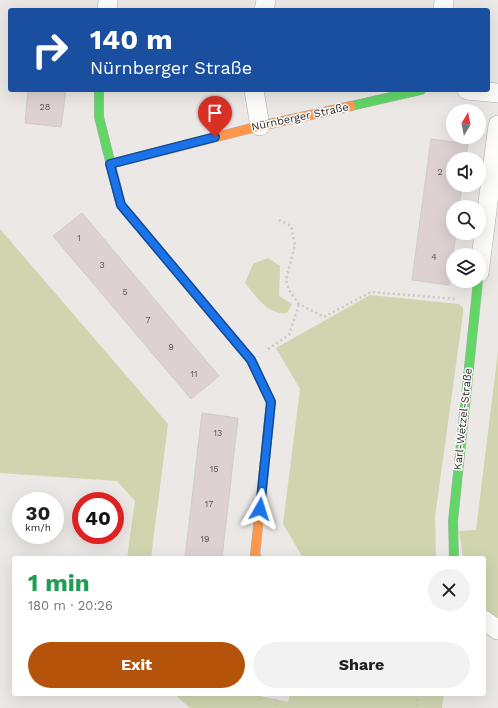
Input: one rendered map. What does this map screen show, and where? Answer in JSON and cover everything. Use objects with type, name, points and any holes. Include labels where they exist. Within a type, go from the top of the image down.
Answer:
[{"type":"street","points":[[99,92],[99,117],[121,205],[251,360],[271,402],[256,556]]},
{"type":"street","points":[[254,92],[260,126]]},
{"type":"street","name":"Nürnberger Straße","points":[[110,164],[260,126],[412,92]]},
{"type":"street","points":[[488,92],[498,93]]},
{"type":"street","points":[[482,248],[498,125]]},
{"type":"street","name":"Karl-Wetzel-Straße","points":[[454,556],[453,521],[477,288]]},
{"type":"street","points":[[486,621],[498,630]]},
{"type":"path","points":[[279,220],[291,226],[295,237],[295,245],[286,280],[289,290],[298,304],[324,317],[370,292],[475,301]]},
{"type":"path","points":[[251,360],[289,335],[298,304]]},
{"type":"path","points":[[275,696],[278,708]]},
{"type":"path","points":[[417,696],[417,708]]},
{"type":"green space","points":[[0,229],[168,424],[151,556],[127,556],[135,501],[117,481],[0,473]]},
{"type":"green space","points":[[268,258],[280,266],[279,296],[292,304],[287,313],[280,313],[268,308],[258,299],[245,283],[253,264]]},
{"type":"green space","points":[[370,295],[459,304],[463,308],[435,517],[436,556],[302,556],[283,524],[300,389],[276,348]]},
{"type":"green space","points":[[498,351],[498,620],[486,611],[486,556],[463,556],[459,531],[476,530]]},
{"type":"green space","points":[[176,696],[260,696],[288,702],[290,696],[444,696],[442,708],[190,708]]},
{"type":"building","points":[[28,92],[66,92],[61,127],[25,123]]},
{"type":"building","points":[[431,139],[446,141],[446,144],[468,144],[467,152],[446,152],[446,192],[461,192],[460,200],[446,200],[446,240],[455,240],[454,248],[446,248],[446,285],[412,280]]},
{"type":"building","points":[[82,213],[219,376],[191,399],[53,236]]},
{"type":"building","points":[[202,413],[238,418],[222,556],[185,556]]},
{"type":"traffic: fast","points":[[99,92],[99,117],[121,205],[251,360],[271,402],[261,498]]},
{"type":"traffic: fast","points":[[351,106],[412,92]]},
{"type":"traffic: fast","points":[[454,556],[453,521],[477,288]]},
{"type":"traffic: slow","points":[[110,164],[260,126],[351,106]]},
{"type":"traffic: slow","points":[[256,556],[261,498]]},
{"type":"route","points":[[215,137],[110,164],[121,205],[251,360],[271,402],[260,509]]}]
